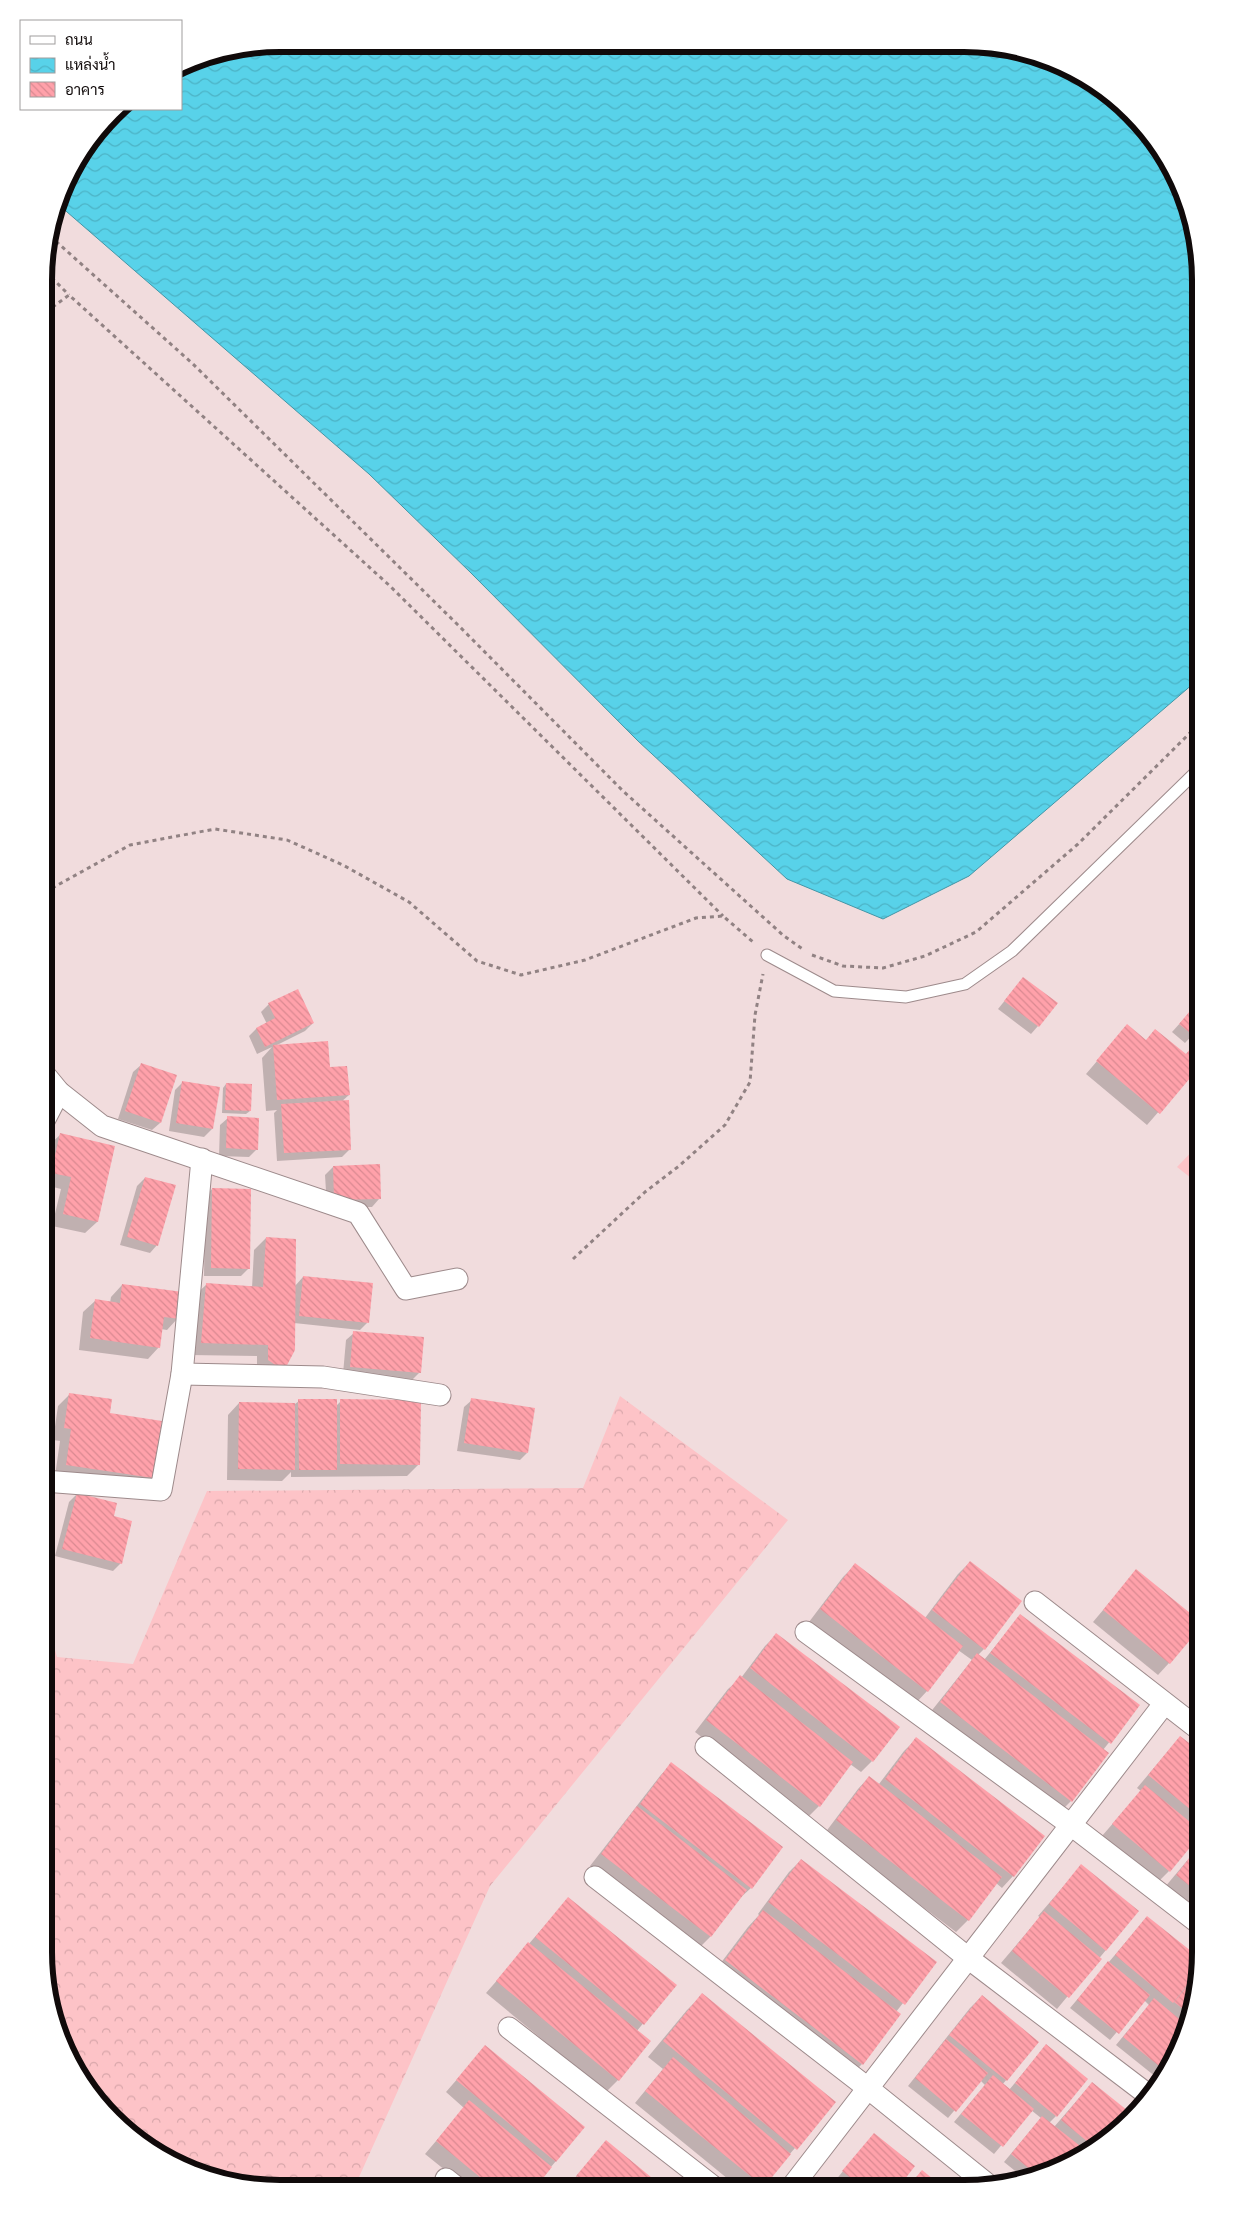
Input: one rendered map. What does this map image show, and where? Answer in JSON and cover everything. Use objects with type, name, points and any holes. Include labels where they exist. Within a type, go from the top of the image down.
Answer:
[{"type":"street","points":[[52,1084],[59,1092],[102,1126],[358,1212],[406,1289],[457,1279]]},
{"type":"street","points":[[52,1106],[59,1092]]},
{"type":"street","points":[[52,1482],[162,1490],[182,1374],[202,1159]]},
{"type":"street","points":[[182,1374],[323,1378],[440,1395]]},
{"type":"street","points":[[1035,1602],[1192,1725]]},
{"type":"street","points":[[806,1632],[1071,1825],[1192,1918]]},
{"type":"street","points":[[797,2180],[1164,1704]]},
{"type":"street","points":[[706,1747],[968,1958],[1144,2092]]},
{"type":"street","points":[[595,1877],[869,2088],[981,2179]]},
{"type":"street","points":[[509,2028],[705,2180]]},
{"type":"lane","points":[[767,955],[834,991],[906,997],[966,984],[1012,951],[1192,775]]},
{"type":"path","points":[[56,241],[193,364],[458,625],[616,785],[784,936],[809,954],[843,966],[883,968],[925,956],[976,932],[1078,844],[1192,731]]},
{"type":"path","points":[[52,278],[390,586],[723,916],[767,955],[755,1014],[750,1082],[725,1125],[679,1166],[645,1192],[573,1259]]},
{"type":"path","points":[[52,308],[69,295]]},
{"type":"path","points":[[52,888],[130,845],[215,829],[287,840],[343,865],[409,902],[477,961],[521,975],[586,960],[696,918],[723,916]]},
{"type":"green space","points":[[1192,1151],[1192,1179],[1177,1167]]},
{"type":"green space","points":[[620,1396],[788,1520],[490,1886],[358,2180],[251,2178],[221,2172],[193,2162],[166,2149],[130,2123],[109,2102],[83,2066],[70,2039],[60,2011],[54,1981],[52,1951],[52,1639],[57,1657],[133,1664],[207,1491],[583,1488]]},
{"type":"water","points":[[280,52],[964,52],[994,54],[1024,60],[1052,70],[1091,91],[1115,109],[1136,130],[1154,154],[1169,180],[1185,221],[1192,266],[1192,685],[969,876],[883,919],[787,879],[638,741],[470,572],[369,474],[64,209],[83,166],[119,119],[129,110],[182,110],[182,75],[193,70],[221,60],[251,54]]},
{"type":"building","points":[[1023,977],[1058,1003],[1039,1027],[1004,1001]]},
{"type":"building","points":[[298,989],[314,1023],[265,1047],[256,1028],[275,1018],[268,1003]]},
{"type":"building","points":[[1192,1009],[1192,1034],[1179,1024]]},
{"type":"building","points":[[1127,1024],[1146,1040],[1155,1029],[1186,1054],[1192,1047],[1192,1076],[1160,1114],[1096,1061]]},
{"type":"building","points":[[328,1041],[330,1067],[347,1066],[350,1095],[277,1100],[273,1045]]},
{"type":"building","points":[[141,1063],[177,1075],[161,1123],[125,1111]]},
{"type":"building","points":[[182,1081],[220,1087],[213,1129],[176,1123]]},
{"type":"building","points":[[226,1083],[252,1084],[251,1111],[225,1110]]},
{"type":"building","points":[[349,1100],[351,1150],[284,1153],[281,1104]]},
{"type":"building","points":[[227,1116],[259,1118],[258,1150],[226,1148]]},
{"type":"building","points":[[60,1133],[115,1146],[98,1222],[63,1214],[71,1177],[52,1173]]},
{"type":"building","points":[[380,1164],[381,1199],[334,1200],[333,1166]]},
{"type":"building","points":[[145,1177],[176,1185],[158,1246],[127,1237]]},
{"type":"building","points":[[212,1188],[251,1189],[250,1269],[211,1268]]},
{"type":"building","points":[[266,1237],[296,1239],[295,1350],[284,1371],[268,1360],[268,1345],[201,1343],[206,1283],[263,1287]]},
{"type":"building","points":[[303,1276],[373,1283],[369,1323],[299,1316]]},
{"type":"building","points":[[122,1284],[183,1292],[180,1319],[164,1317],[160,1348],[90,1338],[95,1299],[120,1303]]},
{"type":"building","points":[[353,1331],[424,1337],[421,1373],[350,1367]]},
{"type":"building","points":[[69,1393],[112,1399],[110,1413],[162,1421],[153,1478],[66,1465],[71,1429],[64,1428]]},
{"type":"building","points":[[471,1398],[535,1408],[528,1453],[464,1443]]},
{"type":"building","points":[[298,1399],[337,1399],[337,1470],[299,1470]]},
{"type":"building","points":[[340,1399],[421,1400],[420,1465],[340,1464]]},
{"type":"building","points":[[239,1402],[295,1403],[295,1470],[238,1469]]},
{"type":"building","points":[[77,1493],[117,1503],[114,1516],[132,1521],[122,1564],[62,1549]]},
{"type":"building","points":[[970,1561],[1022,1601],[985,1650],[932,1610]]},
{"type":"building","points":[[855,1563],[963,1646],[928,1692],[820,1609]]},
{"type":"building","points":[[1136,1569],[1192,1615],[1192,1638],[1170,1664],[1103,1610]]},
{"type":"building","points":[[1020,1614],[1140,1705],[1111,1744],[990,1653]]},
{"type":"building","points":[[776,1633],[900,1727],[873,1762],[750,1668]]},
{"type":"building","points":[[977,1653],[1109,1753],[1072,1802],[940,1702]]},
{"type":"building","points":[[740,1675],[853,1762],[820,1807],[706,1720]]},
{"type":"building","points":[[1180,1736],[1192,1745],[1192,1811],[1148,1775]]},
{"type":"building","points":[[916,1737],[1045,1836],[1014,1877],[885,1779]]},
{"type":"building","points":[[671,1762],[783,1847],[752,1889],[640,1804]]},
{"type":"building","points":[[869,1776],[1002,1877],[969,1921],[836,1820]]},
{"type":"building","points":[[1145,1785],[1192,1824],[1192,1845],[1170,1872],[1112,1824]]},
{"type":"building","points":[[637,1806],[747,1890],[711,1937],[601,1854]]},
{"type":"building","points":[[1192,1855],[1192,1888],[1176,1875]]},
{"type":"building","points":[[801,1859],[937,1962],[905,2005],[768,1902]]},
{"type":"building","points":[[1081,1864],[1139,1911],[1106,1951],[1049,1904]]},
{"type":"building","points":[[568,1897],[677,1985],[644,2025],[535,1937]]},
{"type":"building","points":[[763,1910],[901,2014],[863,2065],[725,1960]]},
{"type":"building","points":[[1044,1911],[1102,1959],[1069,1998],[1012,1951]]},
{"type":"building","points":[[1147,1916],[1192,1952],[1191,1980],[1173,2003],[1115,1955]]},
{"type":"building","points":[[528,1942],[651,2041],[619,2081],[496,1981]]},
{"type":"building","points":[[1108,1961],[1150,1995],[1119,2034],[1077,2000]]},
{"type":"building","points":[[1191,1982],[1185,2010],[1174,2002]]},
{"type":"building","points":[[702,1993],[836,2102],[797,2150],[663,2041]]},
{"type":"building","points":[[982,1995],[1039,2042],[1007,2081],[949,2035]]},
{"type":"building","points":[[1154,1998],[1182,2021],[1161,2068],[1123,2037]]},
{"type":"building","points":[[946,2039],[988,2073],[956,2112],[915,2078]]},
{"type":"building","points":[[1046,2044],[1088,2079],[1057,2117],[1015,2083]]},
{"type":"building","points":[[485,2045],[585,2127],[556,2162],[456,2080]]},
{"type":"building","points":[[673,2057],[791,2154],[770,2180],[755,2180],[645,2091]]},
{"type":"building","points":[[993,2075],[1034,2109],[1003,2147],[961,2114]]},
{"type":"building","points":[[1092,2082],[1128,2111],[1089,2143],[1061,2120]]},
{"type":"building","points":[[469,2100],[552,2167],[542,2180],[483,2180],[436,2141]]},
{"type":"building","points":[[1042,2116],[1081,2147],[1052,2162],[1030,2170],[1011,2154]]},
{"type":"building","points":[[874,2133],[915,2166],[904,2180],[853,2180],[842,2171]]},
{"type":"building","points":[[606,2140],[655,2180],[581,2180],[576,2176]]},
{"type":"building","points":[[922,2170],[934,2180],[914,2180]]}]
